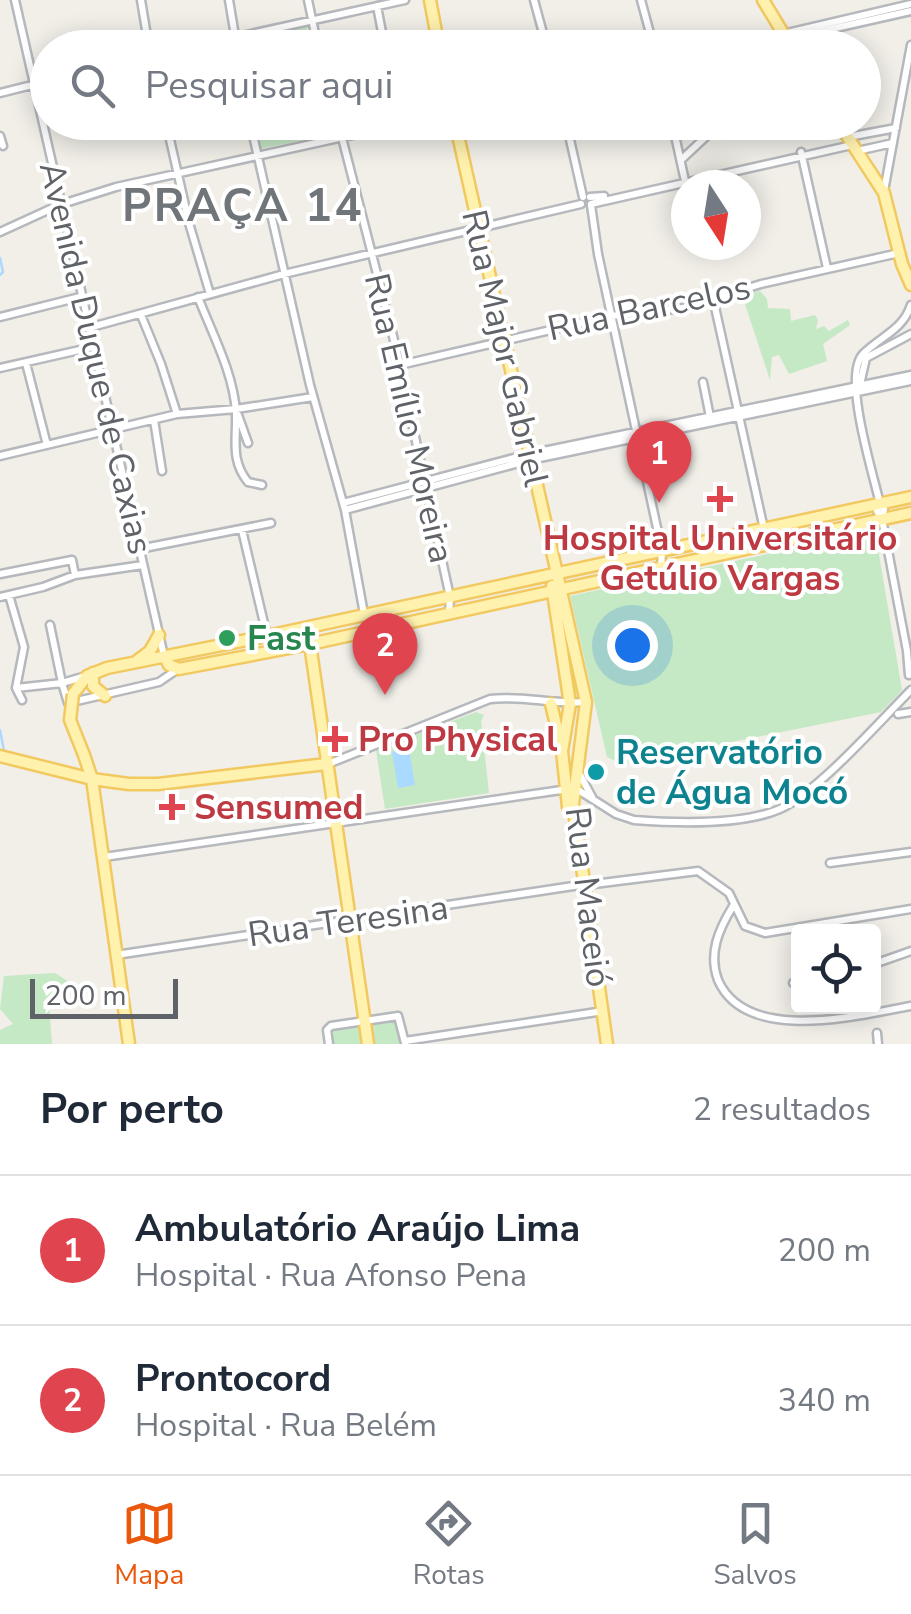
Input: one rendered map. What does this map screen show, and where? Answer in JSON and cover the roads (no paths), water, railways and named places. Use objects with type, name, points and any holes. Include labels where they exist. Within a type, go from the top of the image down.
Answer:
[{"type":"main road","points":[[430,0],[436,30]]},
{"type":"main road","points":[[763,0],[782,30]]},
{"type":"main road","name":"Rua Major Gabriel","points":[[460,140],[553,574]]},
{"type":"main road","points":[[849,140],[884,193],[910,280]]},
{"type":"main road","points":[[129,1044],[92,779],[70,720],[73,694],[90,674],[911,497]]},
{"type":"main road","points":[[164,657],[169,665],[179,669],[310,644],[911,513]]},
{"type":"main road","name":"Rua Maceió","points":[[553,574],[586,702],[586,722],[570,788],[604,1044]]},
{"type":"main road","name":"Rua Maceió","points":[[557,591],[570,704],[562,751],[573,804],[604,1044]]},
{"type":"main road","points":[[134,662],[150,651],[159,635]]},
{"type":"main road","points":[[310,644],[368,1044]]},
{"type":"main road","points":[[90,674],[92,686],[105,696]]},
{"type":"main road","points":[[551,704],[562,751]]},
{"type":"main road","points":[[569,720],[579,712],[586,722]]},
{"type":"main road","points":[[0,756],[129,784],[326,764]]},
{"type":"street","name":"Avenida Duque de Caxias","points":[[15,0],[30,67]]},
{"type":"street","points":[[141,0],[147,30]]},
{"type":"street","points":[[228,0],[234,30]]},
{"type":"street","points":[[308,0],[314,30]]},
{"type":"street","points":[[264,30],[406,0]]},
{"type":"street","points":[[536,0],[544,30]]},
{"type":"street","points":[[641,0],[649,30]]},
{"type":"street","points":[[377,6],[382,30]]},
{"type":"street","points":[[826,30],[911,8]]},
{"type":"street","points":[[884,193],[911,45]]},
{"type":"street","points":[[0,93],[30,86]]},
{"type":"street","points":[[881,133],[896,128]]},
{"type":"street","points":[[0,136],[4,146]]},
{"type":"street","name":"Avenida Duque de Caxias","points":[[46,140],[164,657]]},
{"type":"street","points":[[170,140],[210,294]]},
{"type":"street","points":[[253,140],[312,396],[344,506],[364,616]]},
{"type":"street","points":[[0,232],[59,204],[324,140]]},
{"type":"street","name":"Rua Emílio Moreira","points":[[343,140],[400,365],[454,613]]},
{"type":"street","points":[[572,140],[662,551],[659,557],[665,567]]},
{"type":"street","points":[[676,140],[683,170]]},
{"type":"street","points":[[681,160],[702,140]]},
{"type":"street","points":[[730,170],[862,140]]},
{"type":"street","points":[[851,144],[893,143]]},
{"type":"street","points":[[802,154],[826,268]]},
{"type":"street","points":[[88,328],[371,252],[671,183]]},
{"type":"street","name":"Rua Barcelos","points":[[400,365],[611,316],[671,310],[826,268],[901,259]]},
{"type":"street","points":[[910,280],[911,295]]},
{"type":"street","points":[[0,317],[80,297]]},
{"type":"street","points":[[198,297],[248,443]]},
{"type":"street","points":[[713,298],[764,529],[760,536],[768,544]]},
{"type":"street","points":[[836,392],[855,372],[862,355],[895,330],[910,310]]},
{"type":"street","points":[[141,314],[177,414]]},
{"type":"street","points":[[857,390],[866,358],[911,334]]},
{"type":"street","points":[[0,368],[93,347]]},
{"type":"street","points":[[26,363],[47,445]]},
{"type":"street","points":[[102,857],[570,788],[634,820],[728,819],[768,814],[808,791],[901,700],[910,680],[909,655],[878,511],[880,504],[855,372]]},
{"type":"street","points":[[637,436],[911,378]]},
{"type":"street","points":[[703,382],[710,418]]},
{"type":"street","points":[[344,506],[529,457],[857,390]]},
{"type":"street","points":[[0,456],[177,414],[312,396]]},
{"type":"street","points":[[236,409],[237,466],[248,482],[262,484]]},
{"type":"street","points":[[154,420],[162,470]]},
{"type":"street","points":[[140,550],[270,523]]},
{"type":"street","points":[[242,530],[267,636]]},
{"type":"street","points":[[0,574],[82,558]]},
{"type":"street","points":[[72,560],[76,575]]},
{"type":"street","points":[[22,700],[16,688],[24,647],[5,596],[43,588],[76,575],[143,566]]},
{"type":"street","points":[[50,625],[68,704],[159,682],[179,669]]},
{"type":"street","points":[[16,688],[62,684],[90,674]]},
{"type":"street","points":[[326,764],[490,699],[516,696],[551,704],[586,702]]},
{"type":"street","points":[[898,714],[911,712]]},
{"type":"street","points":[[577,768],[586,790],[596,801]]},
{"type":"street","points":[[573,804],[584,799],[596,801]]},
{"type":"street","points":[[830,863],[911,852]]},
{"type":"street","name":"Rua Teresina","points":[[116,956],[693,870],[722,885],[745,926],[764,933],[911,909]]},
{"type":"street","points":[[734,905],[718,938],[713,962],[722,988],[748,1015],[780,1023],[911,1006]]},
{"type":"street","points":[[881,962],[911,951]]},
{"type":"street","points":[[329,1044],[328,1027],[365,1020],[399,1017],[405,1043],[597,1012]]},
{"type":"street","points":[[877,1033],[878,1044]]},
{"type":"water","points":[[409,749],[415,785],[398,788],[392,752]]},
{"type":"waterway","points":[[0,258],[0,275]]},
{"type":"waterway","points":[[0,730],[4,751]]},
{"type":"place","name":"Hospital Universitário Getúlio Vargas","points":[[720,499]]},
{"type":"place","name":"Ambulatório Araújo Lima","points":[[659,503]]},
{"type":"place","name":"Fast","points":[[227,638]]},
{"type":"place","name":"Prontocord","points":[[385,695]]},
{"type":"place","name":"Pro Physical","points":[[335,739]]},
{"type":"place","name":"Reservatório de Água Mocó","points":[[596,772]]},
{"type":"place","name":"Sensumed","points":[[172,807]]},
{"type":"district","name":"PRAÇA 14","points":[[243,206]]}]
